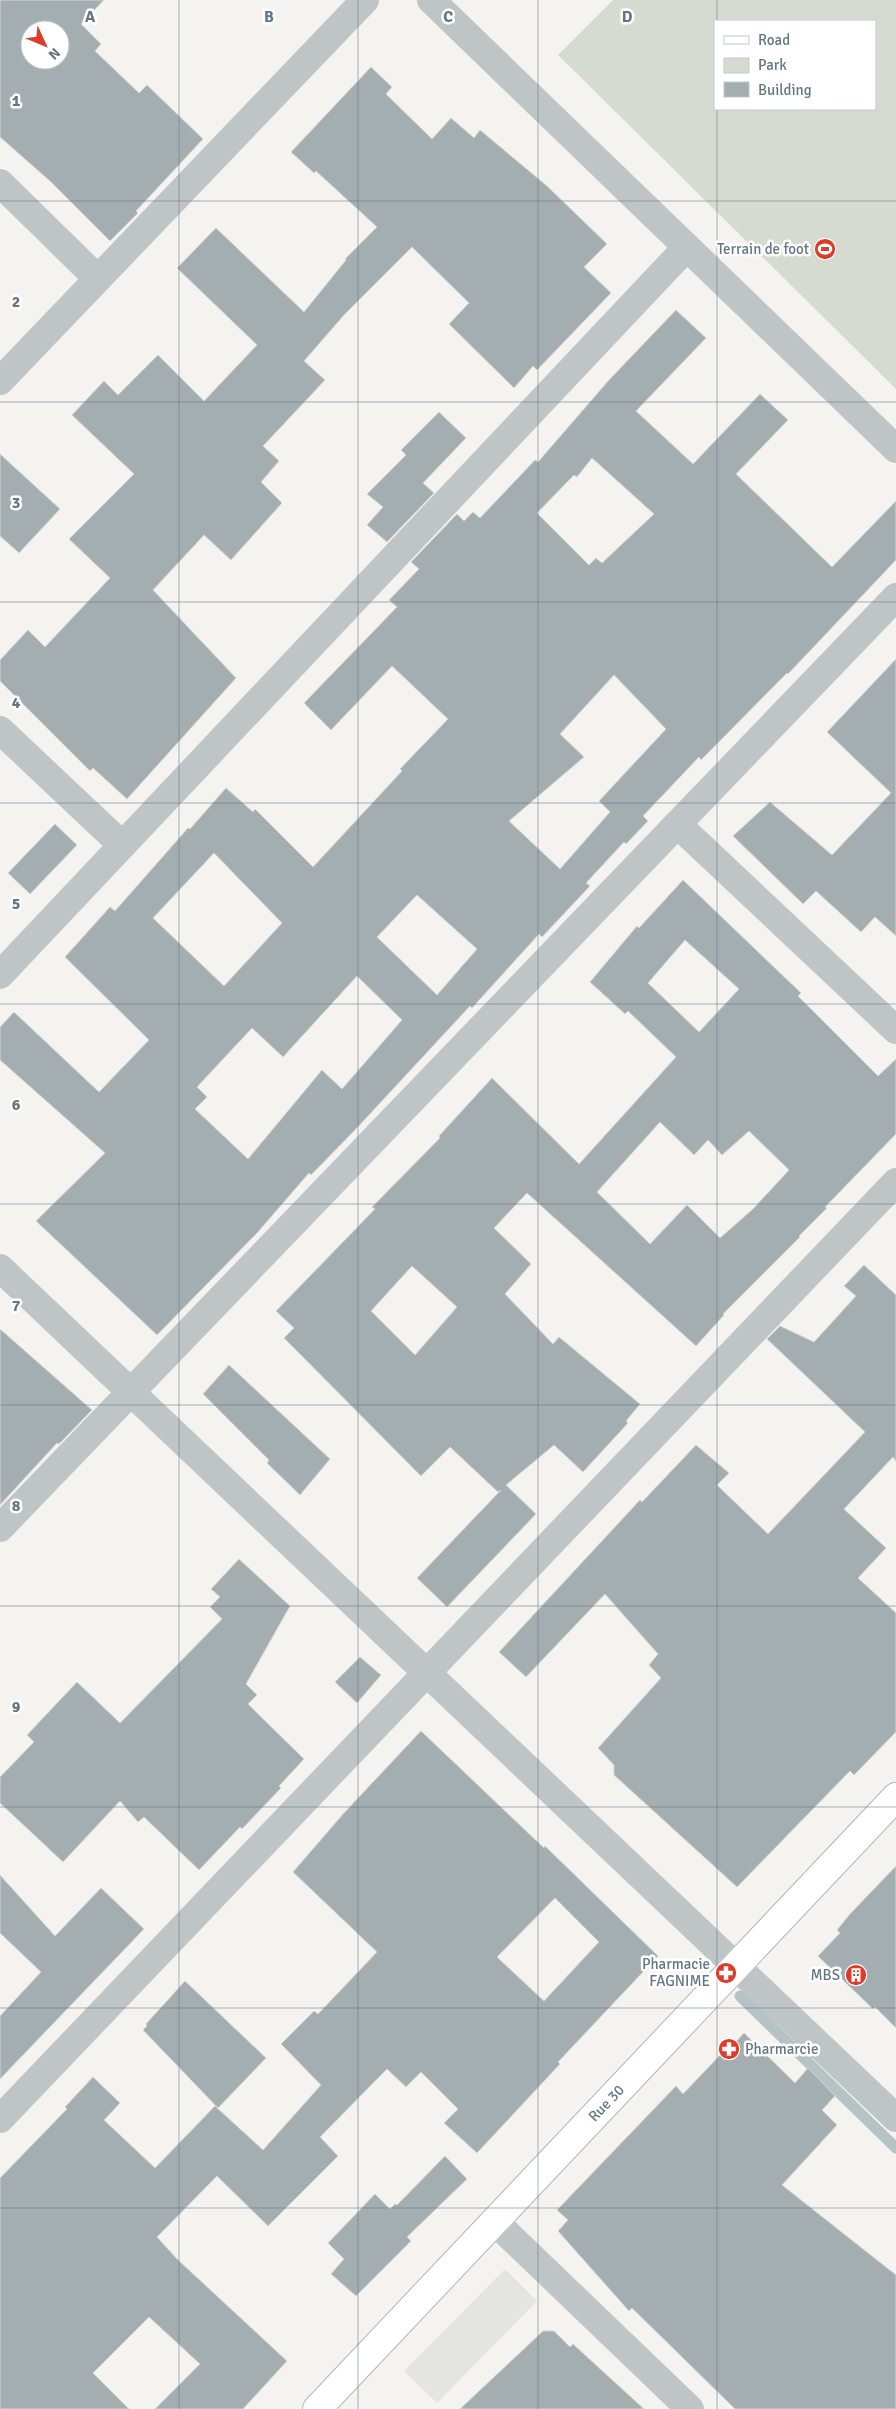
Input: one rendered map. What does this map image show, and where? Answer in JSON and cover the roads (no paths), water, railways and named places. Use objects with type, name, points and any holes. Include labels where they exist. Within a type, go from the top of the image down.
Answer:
[{"type":"main road","name":"Rue 30","points":[[317,2409],[896,1797]]},
{"type":"street","points":[[0,380],[365,0]]},
{"type":"street","points":[[431,0],[896,449]]},
{"type":"street","points":[[0,184],[98,279]]},
{"type":"street","points":[[0,975],[687,247]]},
{"type":"street","points":[[0,1528],[896,596]]},
{"type":"street","points":[[0,730],[122,845]]},
{"type":"street","points":[[676,824],[896,1030]]},
{"type":"street","points":[[0,2118],[896,1182]]},
{"type":"street","points":[[0,1268],[896,2118]]},
{"type":"street","points":[[494,2221],[690,2409]]},
{"type":"waterway","points":[[740,1996],[896,2148]]},
{"type":"place","name":"Terrain de foot","points":[[825,249]]},
{"type":"place","name":"Pharmacie FAGNIME","points":[[726,1973]]},
{"type":"place","name":"MBS","points":[[856,1975]]},
{"type":"place","name":"Pharmarcie","points":[[729,2049]]}]
